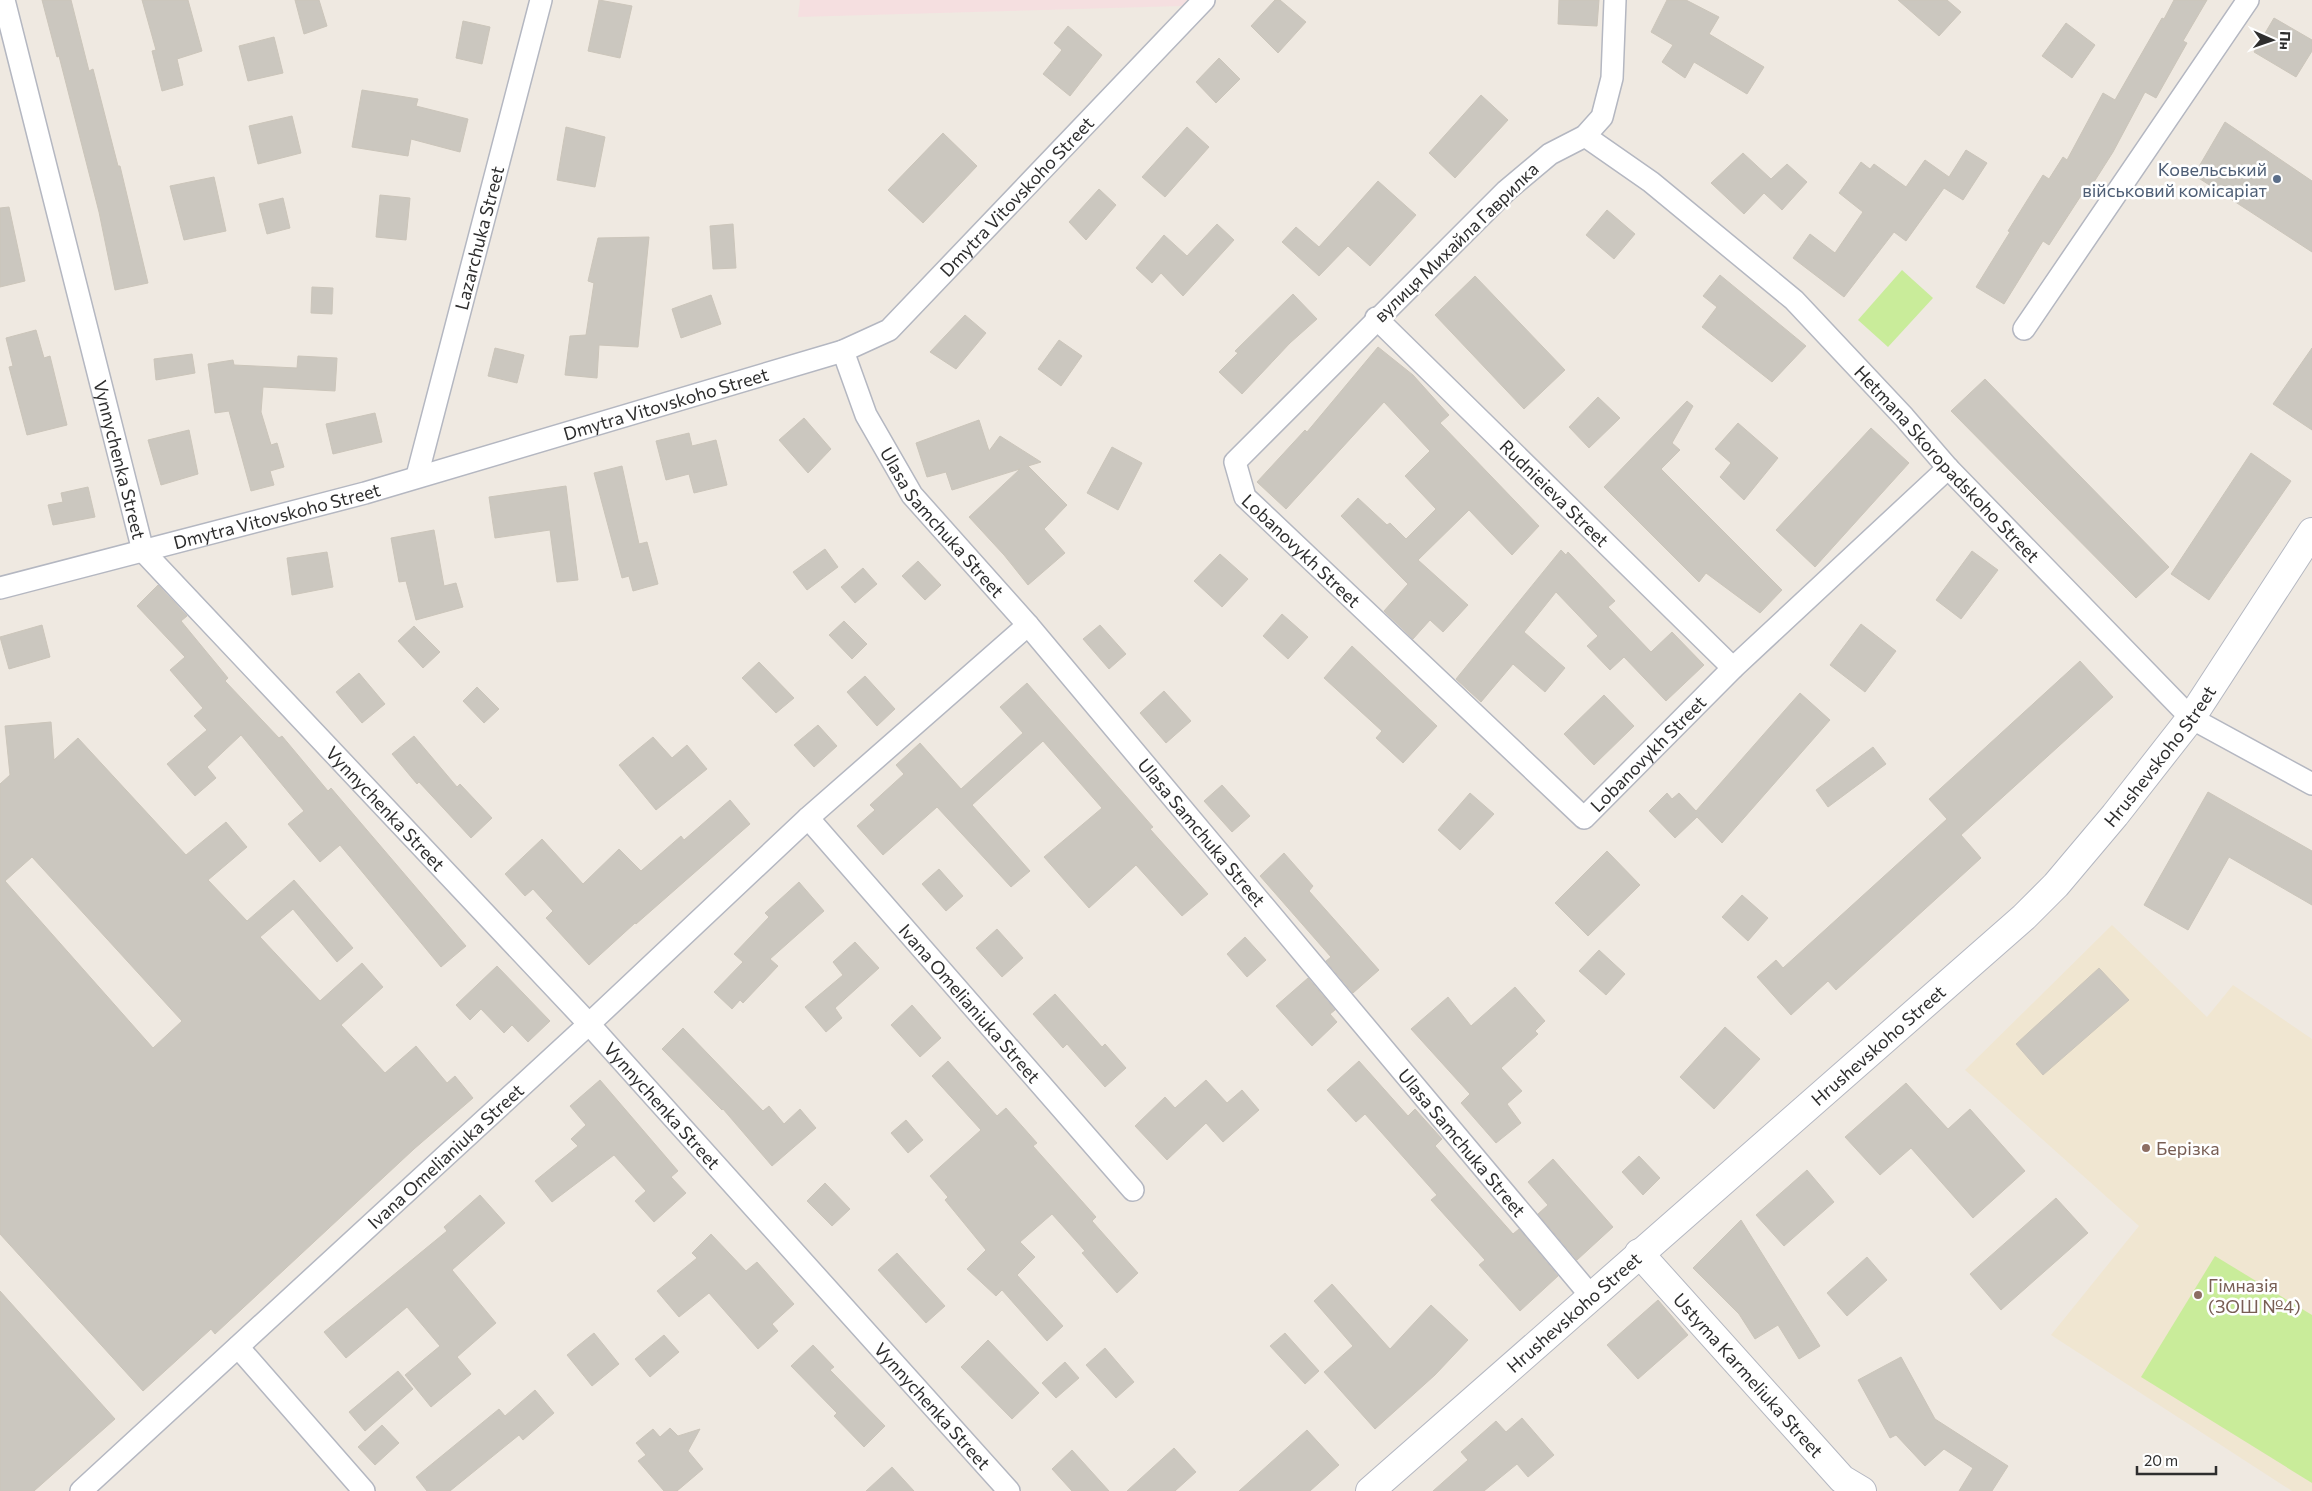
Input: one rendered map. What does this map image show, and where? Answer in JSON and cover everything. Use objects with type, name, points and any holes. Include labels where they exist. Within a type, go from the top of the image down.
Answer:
[{"type":"street","name":"Vynnychenka Street","points":[[4,0],[143,551],[589,1024],[1009,1491]]},
{"type":"street","name":"Lazarchuka Street","points":[[418,476],[541,0]]},
{"type":"street","name":"Dmytra Vitovskoho Street","points":[[0,588],[365,493],[843,351],[890,330],[1204,0]]},
{"type":"street","name":"вулиця Михайла Гаврилка","points":[[1234,462],[1376,318],[1506,191],[1550,154],[1585,136],[1602,117],[1612,78],[1615,0]]},
{"type":"street","points":[[2024,329],[2248,0]]},
{"type":"street","name":"Hetmana Skoropadskoho Street","points":[[1585,136],[1651,182],[1794,300],[1904,417],[1948,468],[2191,718],[2312,784]]},
{"type":"street","name":"Rudnieieva Street","points":[[1376,318],[1733,668]]},
{"type":"street","name":"Ulasa Samchuka Street","points":[[843,351],[866,415],[912,495],[1028,625],[1591,1296]]},
{"type":"street","name":"Lobanovykh Street","points":[[1234,462],[1245,497],[1584,818],[1733,668],[1948,468]]},
{"type":"street","name":"Hrushevskoho Street","points":[[1370,1491],[2024,916],[2056,884],[2097,836],[2191,718],[2312,532]]},
{"type":"street","name":"Ivana Omelianiuka Street","points":[[82,1491],[589,1024],[808,818],[1028,625]]},
{"type":"street","name":"Ivana Omelianiuka Street","points":[[808,818],[1133,1190]]},
{"type":"street","name":"Ustyma Karmeliuka Street","points":[[1639,1253],[1842,1479],[1862,1491]]},
{"type":"street","points":[[238,1347],[364,1491]]},
{"type":"shaded area","points":[[800,0],[1187,0],[1182,6],[798,17]]},
{"type":"shaded area","points":[[2112,925],[2207,1017],[2233,985],[2312,1039],[2312,1491],[2292,1491],[2051,1335],[2139,1226],[1965,1070]]},
{"type":"green space","points":[[1902,270],[1933,298],[1888,347],[1858,320]]},
{"type":"green space","points":[[2215,1256],[2312,1315],[2312,1483],[2141,1377]]},
{"type":"building","points":[[42,0],[71,0],[89,71],[93,69],[118,166],[120,166],[148,283],[115,290],[99,212],[59,56],[57,57]]},
{"type":"building","points":[[142,0],[188,0],[202,51],[177,59],[183,85],[162,91],[152,51],[156,50]]},
{"type":"building","points":[[295,0],[319,0],[327,26],[304,34]]},
{"type":"building","points":[[599,0],[632,6],[620,58],[588,51]]},
{"type":"building","points":[[1275,0],[1280,0],[1306,22],[1278,53],[1251,26]]},
{"type":"building","points":[[1559,0],[1599,0],[1597,26],[1558,24]]},
{"type":"building","points":[[1667,0],[1686,0],[1719,17],[1709,34],[1764,67],[1747,94],[1694,62],[1685,78],[1662,62],[1673,45],[1651,32]]},
{"type":"building","points":[[1898,0],[1947,0],[1961,12],[1939,36]]},
{"type":"building","points":[[2174,0],[2207,0],[2183,41],[2187,43],[2156,98],[2145,92],[2113,152],[2087,193],[2084,191],[2049,245],[2043,241],[2004,304],[1976,287],[2043,175],[2049,179],[2063,157],[2067,160],[2103,93],[2115,100]]},
{"type":"building","points":[[2274,18],[2312,40],[2312,51],[2296,77],[2254,52]]},
{"type":"building","points":[[463,21],[490,27],[482,64],[456,58]]},
{"type":"building","points":[[2066,23],[2095,45],[2072,78],[2042,56]]},
{"type":"building","points":[[1068,26],[1102,55],[1070,96],[1043,74],[1062,50],[1054,43]]},
{"type":"building","points":[[274,37],[283,73],[248,81],[239,46]]},
{"type":"building","points":[[1219,58],[1240,79],[1216,103],[1196,82]]},
{"type":"building","points":[[362,90],[418,99],[416,106],[468,119],[460,152],[411,139],[408,156],[352,147]]},
{"type":"building","points":[[1481,95],[1508,120],[1455,178],[1429,153]]},
{"type":"building","points":[[292,116],[301,153],[258,164],[249,126]]},
{"type":"building","points":[[2225,122],[2312,181],[2312,252],[2194,175]]},
{"type":"building","points":[[566,127],[605,137],[595,187],[557,180]]},
{"type":"building","points":[[1187,127],[1209,147],[1165,197],[1142,177]]},
{"type":"building","points":[[943,133],[977,166],[923,223],[888,190]]},
{"type":"building","points":[[1966,150],[1987,163],[1963,200],[1944,188],[1906,241],[1894,232],[1844,297],[1793,258],[1810,234],[1835,253],[1863,212],[1839,193],[1861,162],[1870,169],[1874,164],[1906,187],[1925,160],[1949,177]]},
{"type":"building","points":[[1743,153],[1771,179],[1787,164],[1807,182],[1782,210],[1764,193],[1744,214],[1711,183]]},
{"type":"building","points":[[214,177],[226,231],[184,240],[170,186]]},
{"type":"building","points":[[1378,181],[1416,215],[1370,266],[1348,246],[1319,276],[1282,242],[1296,227],[1319,247]]},
{"type":"building","points":[[1099,189],[1116,205],[1086,240],[1069,222]]},
{"type":"building","points":[[380,195],[410,198],[406,240],[376,237]]},
{"type":"building","points":[[283,198],[290,228],[267,234],[259,204]]},
{"type":"building","points":[[9,207],[25,281],[0,287],[0,208]]},
{"type":"building","points":[[1607,210],[1635,234],[1614,259],[1586,235]]},
{"type":"building","points":[[733,224],[736,268],[713,269],[710,226]]},
{"type":"building","points":[[1217,224],[1234,240],[1183,296],[1161,273],[1152,283],[1136,268],[1164,235],[1187,256]]},
{"type":"building","points":[[649,237],[638,347],[599,345],[597,378],[565,375],[570,336],[586,335],[594,283],[588,281],[598,238]]},
{"type":"building","points":[[1720,275],[1806,346],[1772,382],[1702,327],[1717,307],[1703,296]]},
{"type":"building","points":[[1475,276],[1565,370],[1524,409],[1435,315]]},
{"type":"building","points":[[312,287],[333,288],[332,314],[311,313]]},
{"type":"building","points":[[1293,294],[1317,319],[1290,343],[1242,394],[1219,372],[1238,353],[1235,351]]},
{"type":"building","points":[[711,295],[721,324],[681,338],[672,309]]},
{"type":"building","points":[[965,315],[986,333],[956,369],[930,352]]},
{"type":"building","points":[[36,330],[44,358],[50,356],[67,425],[27,435],[9,367],[13,366],[6,338]]},
{"type":"building","points":[[1059,340],[1082,356],[1061,386],[1038,369]]},
{"type":"building","points":[[1378,347],[1413,375],[1449,415],[1440,423],[1539,526],[1512,555],[1469,510],[1418,560],[1468,605],[1443,632],[1430,620],[1413,639],[1384,611],[1408,584],[1341,516],[1358,498],[1387,525],[1390,523],[1406,539],[1436,509],[1405,476],[1430,451],[1384,402],[1286,509],[1257,482],[1305,430],[1307,432]]},
{"type":"building","points":[[495,348],[524,355],[517,383],[488,376]]},
{"type":"building","points":[[2312,348],[2312,430],[2273,404]]},
{"type":"building","points":[[192,354],[195,373],[156,380],[154,359]]},
{"type":"building","points":[[298,356],[337,358],[335,391],[263,387],[261,412],[271,445],[277,443],[284,467],[270,471],[274,485],[251,491],[229,411],[215,413],[208,364],[233,360],[234,365],[297,368]]},
{"type":"building","points":[[1985,379],[2169,567],[2136,598],[1951,411]]},
{"type":"building","points":[[1598,397],[1620,418],[1589,448],[1569,427]]},
{"type":"building","points":[[1687,401],[1693,406],[1672,443],[1680,450],[1661,469],[1782,590],[1760,613],[1706,573],[1699,582],[1604,487]]},
{"type":"building","points":[[375,413],[382,442],[333,454],[326,424]]},
{"type":"building","points":[[804,418],[831,449],[808,473],[779,440]]},
{"type":"building","points":[[979,420],[989,451],[1000,436],[1041,462],[1028,466],[1067,505],[1044,529],[1065,553],[1028,585],[1004,555],[969,517],[1020,469],[952,490],[946,472],[927,477],[916,443]]},
{"type":"building","points":[[1738,423],[1778,458],[1744,500],[1720,477],[1731,463],[1715,449]]},
{"type":"building","points":[[1871,428],[1909,463],[1815,567],[1776,530]]},
{"type":"building","points":[[189,430],[198,474],[161,485],[148,440]]},
{"type":"building","points":[[689,433],[692,446],[716,440],[727,485],[694,493],[689,474],[666,480],[656,441]]},
{"type":"building","points":[[1112,447],[1142,463],[1118,510],[1087,493]]},
{"type":"building","points":[[2251,453],[2291,481],[2209,600],[2171,574]]},
{"type":"building","points":[[622,466],[639,544],[647,542],[658,584],[633,591],[629,576],[622,578],[594,473]]},
{"type":"building","points":[[566,486],[578,580],[557,582],[550,530],[495,538],[489,497]]},
{"type":"building","points":[[88,487],[95,517],[53,525],[48,505],[63,502],[61,493]]},
{"type":"building","points":[[434,530],[444,586],[456,583],[463,607],[416,620],[406,581],[399,582],[391,538]]},
{"type":"building","points":[[825,549],[838,567],[807,590],[793,572]]},
{"type":"building","points":[[1561,550],[1566,555],[1568,552],[1615,601],[1608,607],[1651,652],[1672,632],[1704,665],[1666,701],[1624,657],[1610,670],[1587,646],[1598,636],[1556,592],[1524,632],[1565,668],[1545,692],[1513,664],[1481,702],[1456,679]]},
{"type":"building","points":[[1972,551],[1998,570],[1961,619],[1936,600]]},
{"type":"building","points":[[327,552],[333,587],[292,595],[287,558]]},
{"type":"building","points":[[1220,554],[1248,579],[1222,607],[1194,581]]},
{"type":"building","points":[[918,561],[941,585],[925,600],[902,576]]},
{"type":"building","points":[[863,568],[877,584],[855,603],[841,587]]},
{"type":"building","points":[[158,585],[187,616],[181,621],[228,678],[225,681],[279,738],[282,736],[328,791],[331,788],[466,946],[441,967],[340,845],[320,862],[288,824],[304,811],[241,735],[207,767],[216,778],[195,796],[167,764],[207,730],[194,716],[203,708],[170,670],[185,657],[137,606]]},
{"type":"building","points":[[1282,614],[1308,637],[1288,659],[1263,636]]},
{"type":"building","points":[[844,621],[867,644],[852,659],[829,635]]},
{"type":"building","points":[[1861,624],[1896,651],[1865,692],[1830,665]]},
{"type":"building","points":[[42,625],[50,657],[9,669],[0,637]]},
{"type":"building","points":[[1100,625],[1126,654],[1109,669],[1083,639]]},
{"type":"building","points":[[414,626],[440,652],[423,668],[398,641]]},
{"type":"building","points":[[1352,646],[1437,726],[1403,763],[1376,738],[1382,731],[1324,678]]},
{"type":"building","points":[[2080,661],[2113,697],[1961,835],[1981,858],[1836,990],[1828,981],[1791,1015],[1757,977],[1776,960],[1783,968],[1947,819],[1929,799]]},
{"type":"building","points":[[759,662],[794,698],[776,713],[742,678]]},
{"type":"building","points":[[359,673],[385,704],[362,723],[336,692]]},
{"type":"building","points":[[865,676],[895,709],[877,726],[847,692]]},
{"type":"building","points":[[1027,683],[1153,827],[1150,829],[1208,894],[1182,916],[1136,865],[1089,908],[1044,857],[1102,808],[1043,741],[972,805],[1030,871],[1011,887],[937,807],[883,855],[857,826],[875,810],[870,805],[904,774],[896,765],[920,743],[961,789],[1023,733],[1000,707]]},
{"type":"building","points":[[477,687],[499,709],[484,723],[463,701]]},
{"type":"building","points":[[1164,691],[1191,721],[1166,743],[1140,713]]},
{"type":"building","points":[[1800,693],[1830,720],[1722,843],[1697,817],[1675,838],[1649,811],[1667,793],[1672,799],[1679,793],[1696,811]]},
{"type":"building","points":[[1604,695],[1634,726],[1594,765],[1564,734]]},
{"type":"building","points":[[51,722],[54,760],[78,738],[186,855],[226,822],[247,847],[208,880],[247,921],[294,880],[353,948],[337,962],[293,909],[260,937],[320,1001],[362,963],[383,987],[341,1025],[385,1073],[416,1046],[447,1083],[455,1076],[473,1098],[414,1149],[215,1334],[211,1329],[143,1391],[0,1234],[0,784],[10,775],[5,726]],"holes":[[[32,857],[182,1021],[153,1048],[5,881]]]},
{"type":"building","points":[[818,725],[837,746],[814,767],[794,745]]},
{"type":"building","points":[[414,736],[457,787],[460,784],[492,818],[471,838],[419,782],[417,784],[392,754]]},
{"type":"building","points":[[653,737],[672,758],[687,745],[707,769],[656,810],[619,765]]},
{"type":"building","points":[[1873,747],[1886,764],[1828,807],[1816,790]]},
{"type":"building","points":[[1222,785],[1250,816],[1232,832],[1204,801]]},
{"type":"building","points":[[2208,792],[2312,851],[2312,905],[2229,857],[2188,930],[2144,905]]},
{"type":"building","points":[[1470,793],[1494,814],[1460,850],[1438,830]]},
{"type":"building","points":[[730,800],[750,824],[589,965],[546,918],[553,911],[533,889],[525,896],[505,874],[542,839],[583,884],[619,849],[641,871],[681,836],[684,840]]},
{"type":"building","points":[[1607,851],[1640,885],[1588,936],[1555,903]]},
{"type":"building","points":[[1284,853],[1313,886],[1309,891],[1379,970],[1353,993],[1326,961],[1331,957],[1260,876]]},
{"type":"building","points":[[939,869],[963,896],[946,911],[922,884]]},
{"type":"building","points":[[799,882],[824,911],[770,959],[778,966],[743,1003],[740,1000],[732,1009],[714,992],[743,962],[734,954],[769,917],[765,913]]},
{"type":"building","points":[[1742,895],[1768,918],[1748,941],[1722,917]]},
{"type":"building","points":[[997,929],[1023,958],[1002,977],[976,948]]},
{"type":"building","points":[[1245,937],[1266,960],[1247,977],[1227,954]]},
{"type":"building","points":[[855,942],[879,968],[835,1008],[842,1018],[826,1032],[805,1007],[843,975],[833,962]]},
{"type":"building","points":[[1599,950],[1625,974],[1606,995],[1579,971]]},
{"type":"building","points":[[497,966],[550,1021],[528,1042],[512,1025],[504,1033],[481,1009],[470,1020],[456,1005]]},
{"type":"building","points":[[2099,968],[2129,1000],[2043,1075],[2016,1044]]},
{"type":"building","points":[[1308,978],[1335,1010],[1330,1014],[1337,1022],[1312,1046],[1276,1006]]},
{"type":"building","points":[[1515,987],[1545,1021],[1535,1031],[1538,1034],[1501,1068],[1522,1091],[1507,1104],[1521,1123],[1496,1143],[1461,1103],[1470,1094],[1411,1029],[1448,997],[1471,1026]]},
{"type":"building","points":[[1055,994],[1102,1047],[1105,1044],[1126,1068],[1105,1087],[1067,1044],[1063,1048],[1033,1014]]},
{"type":"building","points":[[912,1005],[941,1038],[920,1057],[891,1025]]},
{"type":"building","points":[[1725,1027],[1760,1059],[1714,1109],[1680,1077]]},
{"type":"building","points":[[683,1028],[763,1111],[769,1106],[784,1124],[800,1109],[816,1128],[772,1166],[723,1109],[662,1049]]},
{"type":"building","points":[[948,1061],[997,1116],[1006,1108],[1037,1143],[1033,1146],[1096,1217],[1092,1221],[1138,1273],[1117,1293],[1082,1253],[1085,1251],[1052,1214],[1020,1242],[1035,1257],[1017,1275],[1063,1326],[1047,1341],[1002,1290],[996,1296],[967,1269],[986,1250],[945,1200],[948,1197],[930,1176],[981,1130],[932,1076]]},
{"type":"building","points":[[1359,1061],[1408,1116],[1415,1109],[1442,1139],[1435,1146],[1513,1234],[1519,1229],[1558,1276],[1520,1311],[1479,1265],[1485,1260],[1431,1200],[1437,1195],[1365,1114],[1356,1122],[1327,1090]]},
{"type":"building","points":[[600,1080],[678,1171],[671,1177],[686,1193],[654,1222],[635,1201],[646,1191],[614,1155],[552,1202],[535,1181],[578,1146],[571,1139],[586,1125],[570,1106]]},
{"type":"building","points":[[1206,1080],[1227,1103],[1242,1090],[1259,1110],[1223,1142],[1206,1123],[1167,1160],[1135,1126],[1165,1097],[1175,1108]]},
{"type":"building","points":[[1906,1083],[1948,1129],[1970,1109],[2025,1171],[1973,1218],[1911,1148],[1880,1175],[1845,1137]]},
{"type":"building","points":[[906,1120],[923,1140],[908,1153],[891,1133]]},
{"type":"building","points":[[1639,1156],[1660,1178],[1643,1195],[1622,1172]]},
{"type":"building","points":[[1553,1159],[1613,1227],[1577,1260],[1538,1214],[1548,1205],[1528,1182]]},
{"type":"building","points":[[1807,1170],[1834,1202],[1784,1246],[1756,1215]]},
{"type":"building","points":[[825,1183],[850,1209],[832,1226],[807,1201]]},
{"type":"building","points":[[480,1195],[505,1223],[452,1270],[496,1323],[457,1357],[471,1374],[431,1407],[405,1375],[440,1346],[407,1307],[346,1358],[324,1332],[447,1231],[444,1227]]},
{"type":"building","points":[[2056,1198],[2088,1233],[2001,1310],[1970,1274]]},
{"type":"building","points":[[1741,1220],[1820,1346],[1799,1359],[1778,1325],[1755,1339],[1739,1314],[1693,1268]]},
{"type":"building","points":[[711,1234],[746,1271],[757,1262],[794,1304],[772,1324],[778,1331],[758,1349],[709,1293],[679,1317],[657,1291],[697,1258],[692,1253]]},
{"type":"building","points":[[897,1253],[945,1306],[926,1323],[878,1270]]},
{"type":"building","points":[[1867,1257],[1887,1280],[1847,1316],[1827,1293]]},
{"type":"building","points":[[1332,1284],[1390,1349],[1431,1305],[1468,1340],[1435,1375],[1375,1429],[1324,1372],[1353,1346],[1314,1301]]},
{"type":"building","points":[[0,1291],[115,1419],[34,1491],[0,1491]]},
{"type":"building","points":[[1658,1300],[1688,1335],[1638,1379],[1607,1345]]},
{"type":"building","points":[[594,1333],[619,1364],[592,1386],[567,1355]]},
{"type":"building","points":[[1285,1333],[1319,1371],[1305,1384],[1270,1346]]},
{"type":"building","points":[[664,1335],[679,1352],[650,1377],[635,1359]]},
{"type":"building","points":[[988,1340],[1039,1393],[1012,1419],[961,1367]]},
{"type":"building","points":[[813,1345],[834,1367],[830,1370],[885,1426],[864,1447],[834,1416],[837,1413],[791,1366]]},
{"type":"building","points":[[1105,1348],[1134,1382],[1116,1398],[1086,1365]]},
{"type":"building","points":[[1901,1357],[1935,1419],[2008,1466],[1992,1491],[1959,1491],[1973,1468],[1944,1449],[1925,1466],[1896,1435],[1890,1438],[1858,1380]]},
{"type":"building","points":[[1065,1362],[1079,1378],[1056,1398],[1042,1383]]},
{"type":"building","points":[[398,1371],[413,1389],[365,1431],[349,1412]]},
{"type":"building","points":[[535,1390],[554,1413],[523,1440],[519,1435],[450,1491],[427,1491],[416,1477],[499,1409],[505,1416]]},
{"type":"building","points":[[1522,1418],[1554,1455],[1528,1477],[1517,1464],[1484,1491],[1433,1491],[1468,1460],[1461,1452],[1496,1421],[1506,1432]]},
{"type":"building","points":[[382,1425],[399,1443],[375,1465],[358,1447]]},
{"type":"building","points":[[670,1428],[678,1436],[700,1429],[688,1451],[703,1469],[677,1491],[664,1491],[638,1461],[646,1455],[636,1443],[653,1429],[660,1437]]},
{"type":"building","points":[[1307,1430],[1339,1465],[1310,1491],[1239,1491]]},
{"type":"building","points":[[1174,1448],[1196,1472],[1175,1491],[1127,1491]]},
{"type":"building","points":[[1072,1450],[1109,1491],[1072,1491],[1052,1469]]},
{"type":"building","points":[[892,1467],[914,1491],[866,1491]]},
{"type":"place","name":"Ковельський військовий комісаріат","points":[[2277,179]]},
{"type":"place","name":"Берізка","points":[[2146,1148]]},
{"type":"place","name":"Гімназія (ЗОШ №4)","points":[[2198,1295]]}]
